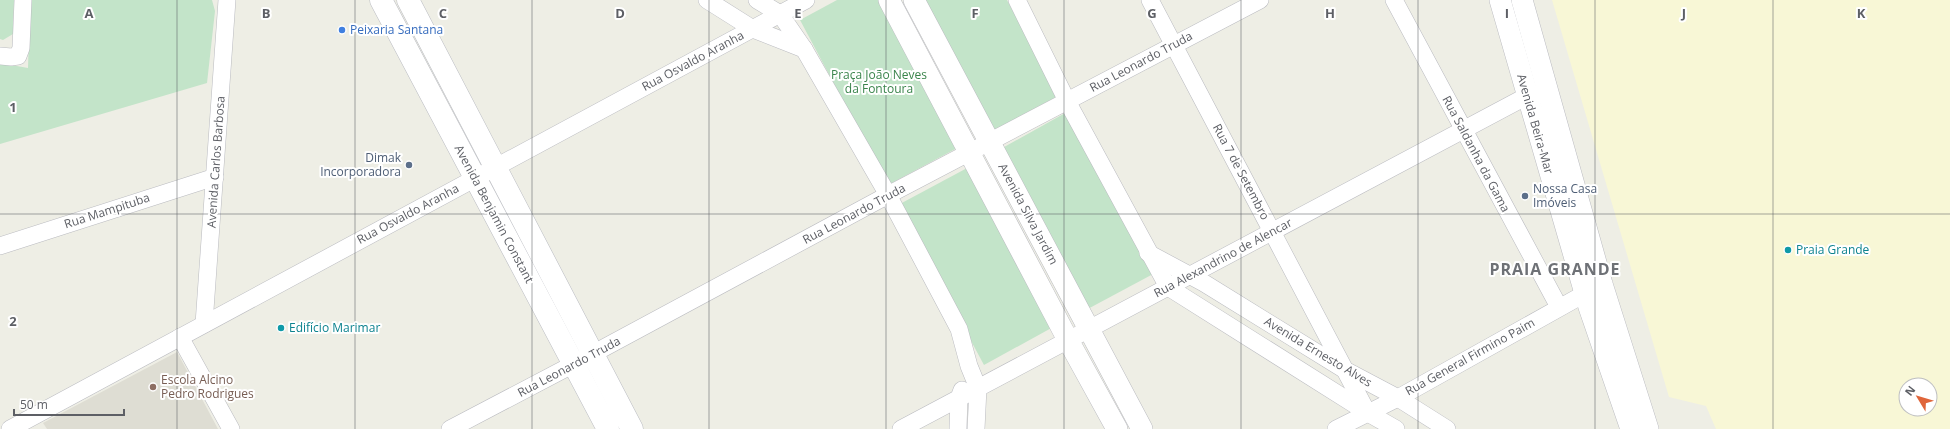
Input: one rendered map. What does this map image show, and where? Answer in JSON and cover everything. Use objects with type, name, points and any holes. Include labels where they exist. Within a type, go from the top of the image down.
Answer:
[{"type":"main road","name":"Avenida Benjamin Constant","points":[[381,0],[572,365],[608,429]]},
{"type":"main road","name":"Avenida Benjamin Constant","points":[[408,0],[494,168],[632,429]]},
{"type":"street","points":[[0,56],[18,56],[21,48],[23,0]]},
{"type":"street","points":[[707,0],[753,29],[804,48]]},
{"type":"street","points":[[757,0],[780,14],[804,48],[888,195],[959,329],[969,366],[978,388],[976,429]]},
{"type":"street","name":"Rua Osvaldo Aranha","points":[[10,429],[28,425],[180,337],[806,0]]},
{"type":"street","name":"Avenida Silva Jardim","points":[[889,0],[969,154],[1117,429]]},
{"type":"street","name":"Avenida Silva Jardim","points":[[914,0],[1142,429]]},
{"type":"street","points":[[1017,0],[1067,101],[1168,287]]},
{"type":"street","name":"Rua 7 de Setembro","points":[[1150,0],[1376,429]]},
{"type":"street","name":"Rua Leonardo Truda","points":[[450,429],[592,355],[888,195],[969,154],[989,142],[1260,0]]},
{"type":"street","name":"Rua Saldanha da Gama","points":[[1394,0],[1462,130],[1559,307]]},
{"type":"street","name":"Avenida Beira-Mar","points":[[1500,0],[1527,96],[1594,289],[1648,429]]},
{"type":"street","name":"Avenida Beira-Mar","points":[[1522,0],[1547,91],[1594,289],[1631,429]]},
{"type":"street","name":"Avenida Carlos Barbosa","points":[[204,324],[230,1]]},
{"type":"street","name":"Rua Alexandrino de Alencar","points":[[901,429],[1462,130],[1527,96],[1547,91]]},
{"type":"street","name":"Rua Mampituba","points":[[0,246],[215,177]]},
{"type":"street","points":[[1148,252],[1189,276]]},
{"type":"street","name":"Avenida Ernesto Alves","points":[[1189,276],[1204,283],[1345,370],[1398,398],[1447,429]]},
{"type":"street","name":"Avenida Ernesto Alves","points":[[1168,287],[1368,413],[1396,429]]},
{"type":"street","name":"Rua General Firmino Paim","points":[[1336,429],[1398,398],[1559,307],[1594,289]]},
{"type":"street","points":[[180,337],[231,429]]},
{"type":"street","points":[[958,429],[959,398],[969,366]]},
{"type":"shaded area","name":"Escola Alcino Pedro Rodrigues","points":[[177,352],[218,429],[47,429],[43,423]]},
{"type":"green space","points":[[0,0],[14,0],[13,34],[3,40],[0,39]]},
{"type":"green space","points":[[30,0],[212,0],[215,11],[207,83],[0,144],[0,63],[28,68]]},
{"type":"green space","name":"Praça João Neves da Fontoura","points":[[837,0],[881,0],[959,147],[888,185],[800,20]]},
{"type":"green space","name":"Praça João Neves da Fontoura","points":[[921,0],[1007,0],[1058,96],[991,132]]},
{"type":"green space","points":[[1067,112],[1155,273],[1084,311],[997,151]]},
{"type":"green space","points":[[969,167],[1055,326],[984,365],[898,205]]},
{"type":"sand","name":"Praia Grande","points":[[1552,0],[1950,0],[1950,429],[1716,429],[1706,406],[1669,397]]},
{"type":"place","name":"Peixaria Santana","points":[[342,30]]},
{"type":"place","name":"Dimak Incorporadora","points":[[409,165]]},
{"type":"place","name":"Nossa Casa Imóveis","points":[[1525,196]]},
{"type":"place","name":"Praia Grande","points":[[1788,250]]},
{"type":"place","name":"Edifício Marimar","points":[[281,328]]},
{"type":"place","name":"Escola Alcino Pedro Rodrigues","points":[[153,387]]},
{"type":"district","name":"PRAIA GRANDE","points":[[1555,269]]}]
